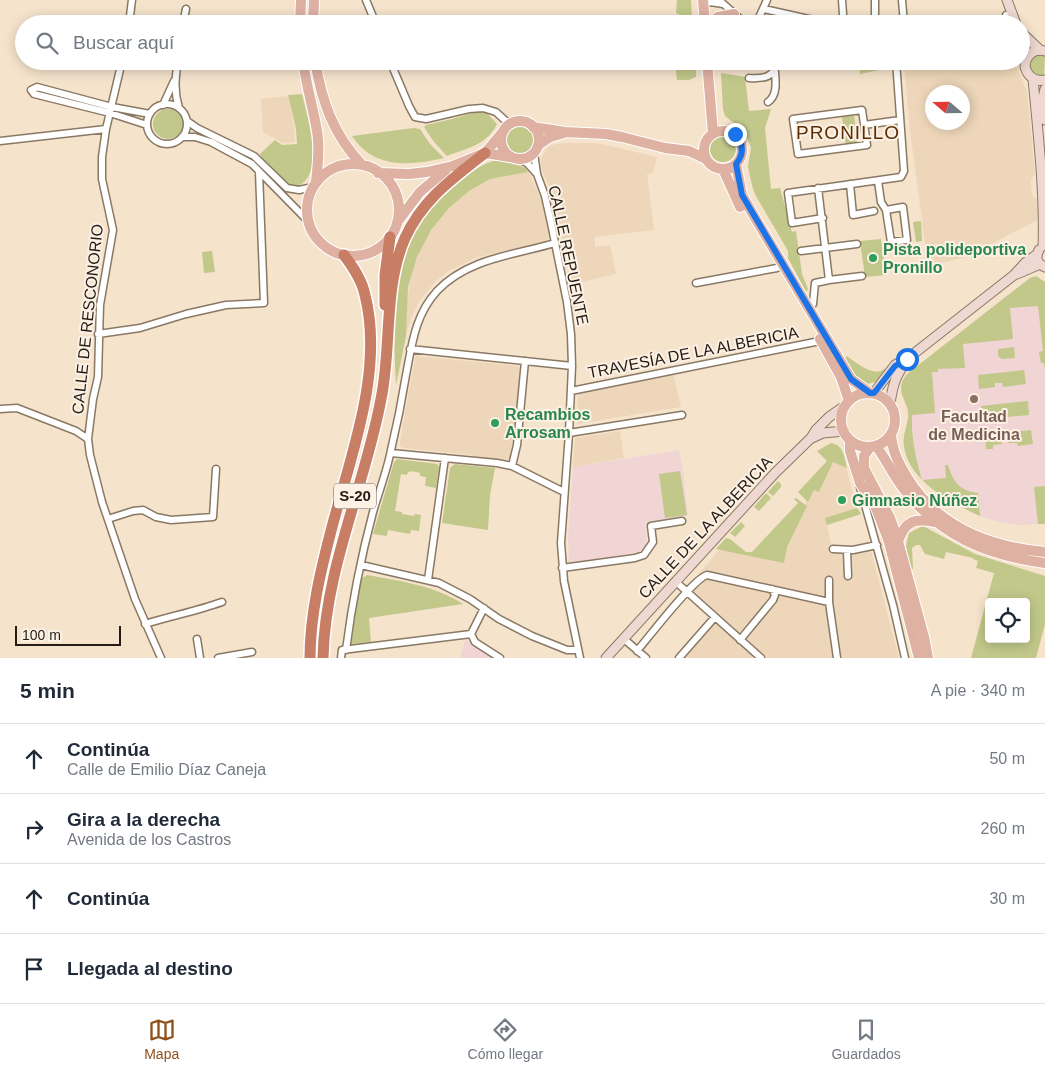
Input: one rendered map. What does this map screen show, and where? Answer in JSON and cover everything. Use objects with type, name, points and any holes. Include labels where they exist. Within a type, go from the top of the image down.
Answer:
[{"type":"highway","points":[[388,334],[395,272],[404,240],[413,223],[447,182],[485,153]]},
{"type":"highway","name":"S-20","points":[[323,658],[330,590],[381,403],[387,355],[388,334],[384,295],[390,237]]},
{"type":"highway","name":"S-20","points":[[310,658],[317,592],[332,528],[358,436],[368,384],[370,327],[365,294],[354,269],[344,255]]},
{"type":"main road","points":[[300,15],[301,0]]},
{"type":"main road","points":[[313,15],[314,0]]},
{"type":"main road","points":[[1005,0],[1006,15]]},
{"type":"main road","points":[[1005,0],[1012,15]]},
{"type":"main road","points":[[709,15],[711,2]]},
{"type":"main road","points":[[729,15],[734,14]]},
{"type":"main road","points":[[1030,42],[1039,51]]},
{"type":"main road","points":[[304,70],[317,132],[319,158],[315,184],[308,200],[308,221],[318,240],[330,249],[344,255],[361,255],[377,249],[390,237],[397,222],[420,192],[441,173],[485,153],[509,124],[519,121],[565,132],[606,134],[665,148],[689,151],[706,158],[713,166],[723,169],[730,168],[736,164],[742,155],[741,144],[735,134],[725,130],[716,114],[713,70]]},
{"type":"main road","points":[[316,70],[329,117],[351,153],[362,165],[378,173],[390,184],[397,198],[397,222]]},
{"type":"main road","points":[[706,70],[709,137],[704,146],[706,158]]},
{"type":"main road","points":[[847,403],[859,394],[872,393],[895,366],[907,359],[1014,275],[1044,246],[1045,229],[1033,79],[1026,70]]},
{"type":"main road","points":[[1033,79],[1045,80]]},
{"type":"main road","points":[[1045,89],[1043,98],[1045,120]]},
{"type":"main road","points":[[534,126],[538,135],[536,149]]},
{"type":"main road","points":[[689,151],[709,137],[725,130]]},
{"type":"main road","points":[[485,153],[514,158],[527,158],[550,137],[565,132]]},
{"type":"main road","points":[[502,133],[501,145],[506,154],[514,158]]},
{"type":"main road","points":[[736,164],[742,195],[748,207],[851,379],[872,393],[886,399],[894,411],[896,419],[891,434],[884,442],[873,447],[864,456],[864,468],[890,518],[898,541],[928,658]]},
{"type":"main road","points":[[315,184],[324,174],[342,165],[362,165]]},
{"type":"main road","points":[[378,173],[409,174],[453,166]]},
{"type":"main road","points":[[723,169],[740,207],[841,377],[847,403],[842,418],[844,431],[850,440],[863,446],[873,447],[913,500],[935,522],[950,532],[973,545],[1001,555],[1045,563]]},
{"type":"main road","points":[[1014,275],[1042,266],[1036,255]]},
{"type":"main road","points":[[890,404],[892,385],[907,359]]},
{"type":"main road","name":"CALLE DE LA ALBERICIA","points":[[608,657],[775,473],[811,438],[829,417],[847,403]]},
{"type":"main road","name":"CALLE DE LA ALBERICIA","points":[[811,438],[824,433],[844,431]]},
{"type":"main road","points":[[891,434],[893,448],[911,484],[925,501],[951,523],[970,534],[992,543],[1045,552]]},
{"type":"main road","points":[[850,440],[850,451],[860,483],[882,521],[907,606],[919,658]]},
{"type":"main road","points":[[898,541],[903,529],[909,523],[921,519],[935,522]]},
{"type":"street","points":[[130,15],[132,0]]},
{"type":"street","points":[[366,0],[372,15]]},
{"type":"street","points":[[761,15],[767,0]]},
{"type":"street","points":[[842,0],[843,15]]},
{"type":"street","points":[[875,0],[876,15]]},
{"type":"street","points":[[902,0],[903,15]]},
{"type":"street","points":[[711,2],[734,14]]},
{"type":"street","points":[[185,15],[186,8]]},
{"type":"street","points":[[764,9],[791,15]]},
{"type":"street","name":"CALLE DE RESCONORIO","points":[[120,70],[106,129],[102,171],[113,230],[100,305],[98,377],[88,439],[95,474],[108,519],[145,624],[161,658]]},
{"type":"street","points":[[176,70],[175,97],[187,121],[197,128],[254,156],[287,188],[299,190],[315,184]]},
{"type":"street","points":[[394,70],[415,117],[426,120],[469,109],[483,108],[496,112],[509,124]]},
{"type":"street","points":[[823,218],[792,223],[788,193],[901,177],[904,171],[897,70]]},
{"type":"street","points":[[749,78],[766,77],[775,72],[776,87],[772,99],[768,102]]},
{"type":"street","points":[[163,105],[175,77]]},
{"type":"street","points":[[147,125],[111,110],[38,87],[32,90],[34,94],[111,110],[150,114]]},
{"type":"street","points":[[179,108],[171,105],[158,106],[150,114],[147,125],[149,133],[160,144],[176,142],[185,132],[187,121]]},
{"type":"street","points":[[862,110],[864,125],[867,145],[798,154],[793,119],[862,110]]},
{"type":"street","points":[[864,125],[900,120]]},
{"type":"street","points":[[0,141],[106,129]]},
{"type":"street","points":[[182,137],[195,137],[211,142],[252,164],[308,221]]},
{"type":"street","name":"CALLE REPUENTE","points":[[536,149],[537,174],[545,196],[570,318],[571,391],[561,537],[562,568],[580,658]]},
{"type":"street","name":"CALLE REPUENTE","points":[[514,158],[527,163],[537,174]]},
{"type":"street","points":[[98,334],[140,328],[186,314],[226,305],[264,303],[259,172]]},
{"type":"street","points":[[878,181],[881,202],[886,210],[891,242],[907,240],[902,207],[886,210]]},
{"type":"street","points":[[850,184],[853,215],[874,211]]},
{"type":"street","points":[[261,202],[266,189],[272,185]]},
{"type":"street","points":[[818,188],[829,280]]},
{"type":"street","points":[[342,658],[373,512],[391,452],[410,349],[418,320],[438,290],[454,276],[483,262],[555,243]]},
{"type":"street","points":[[801,251],[857,244]]},
{"type":"street","points":[[696,283],[777,268]]},
{"type":"street","points":[[808,308],[813,304],[814,283],[862,276]]},
{"type":"street","name":"TRAVESÍA DE LA ALBERICIA","points":[[571,391],[820,341]]},
{"type":"street","points":[[410,349],[572,366]]},
{"type":"street","points":[[512,466],[517,445],[525,361]]},
{"type":"street","points":[[0,409],[17,408],[76,431],[88,439]]},
{"type":"street","points":[[569,432],[682,415]]},
{"type":"street","points":[[391,452],[512,466],[564,492]]},
{"type":"street","points":[[428,580],[446,458]]},
{"type":"street","points":[[108,519],[133,511],[143,510],[156,517],[171,520],[213,517],[216,470]]},
{"type":"street","points":[[860,483],[860,491],[877,545],[905,658]]},
{"type":"street","points":[[562,568],[636,558],[644,554],[653,542],[651,526],[682,521]]},
{"type":"street","points":[[833,549],[847,551],[877,545]]},
{"type":"street","points":[[847,551],[848,576]]},
{"type":"street","points":[[361,565],[428,580],[449,588],[475,602],[499,619],[532,636],[567,650],[578,650]]},
{"type":"street","name":"CALLE DE LA ALBERICIA","points":[[637,651],[702,576],[707,575],[772,589]]},
{"type":"street","points":[[829,580],[829,602],[837,658]]},
{"type":"street","points":[[675,581],[714,618],[761,658]]},
{"type":"street","points":[[772,589],[829,602]]},
{"type":"street","points":[[740,640],[773,600],[775,595],[772,589]]},
{"type":"street","points":[[145,624],[196,611],[222,602]]},
{"type":"street","points":[[471,634],[484,608]]},
{"type":"street","points":[[679,658],[714,618]]},
{"type":"street","points":[[344,650],[471,634]]},
{"type":"street","points":[[471,634],[475,642],[500,658]]},
{"type":"street","points":[[197,639],[200,658]]},
{"type":"street","points":[[624,639],[646,658]]},
{"type":"street","points":[[218,658],[252,652]]},
{"type":"shaded area","points":[[905,70],[1018,70],[1027,91],[1035,174],[1031,179],[1032,195],[1037,200],[1039,219],[969,256],[928,266],[909,122]]},
{"type":"shaded area","points":[[288,96],[295,142],[283,143],[263,132],[261,99]]},
{"type":"shaded area","points":[[563,143],[597,143],[657,157],[653,173],[647,174],[654,230],[595,237],[595,247],[610,245],[616,274],[572,284],[552,193],[542,171],[541,164],[541,158],[547,148]]},
{"type":"shaded area","points":[[528,172],[540,195],[549,236],[547,241],[475,258],[447,272],[435,282],[420,300],[406,335],[407,302],[411,275],[420,249],[431,230],[449,208],[469,191],[490,179]]},
{"type":"shaded area","name":"Facultad de Medicina","points":[[1036,276],[1045,282],[1045,524],[1018,525],[980,516],[942,496],[922,480],[905,451],[903,443],[908,416],[901,390],[902,382],[907,374],[1030,278]]},
{"type":"shaded area","points":[[416,356],[518,366],[520,370],[516,418],[510,459],[507,461],[473,457],[473,455],[403,448],[400,446]]},
{"type":"shaded area","points":[[673,373],[681,407],[577,424],[578,390]]},
{"type":"shaded area","points":[[620,431],[624,458],[573,467],[575,438]]},
{"type":"shaded area","points":[[679,450],[688,516],[645,522],[647,546],[644,551],[569,565],[568,537],[573,467]]},
{"type":"shaded area","points":[[831,460],[846,467],[857,508],[861,514],[827,525],[831,544],[838,547],[853,547],[869,543],[899,658],[674,658],[711,617],[684,592],[720,549],[781,561],[786,543],[813,488]]},
{"type":"shaded area","points":[[465,640],[480,648],[495,658],[460,658]]},
{"type":"green space","points":[[677,0],[691,0],[692,15],[676,13]]},
{"type":"green space","points":[[1037,55],[1045,56],[1044,75],[1037,75],[1032,71],[1030,65]]},
{"type":"green space","points":[[676,70],[696,70],[696,77],[689,80],[677,80]]},
{"type":"green space","points":[[860,70],[879,70],[860,74]]},
{"type":"green space","points":[[721,73],[745,77],[749,111],[771,109],[765,128],[771,189],[780,188],[792,232],[796,231],[802,274],[808,289],[806,292],[788,258],[788,251],[753,189],[748,167],[751,148],[748,139],[739,127],[725,116]]},
{"type":"green space","points":[[302,94],[310,130],[313,158],[311,171],[306,180],[297,186],[286,183],[260,154],[275,140],[282,145],[297,144],[296,129],[288,95]]},
{"type":"green space","points":[[168,109],[179,113],[183,124],[179,135],[168,139],[157,135],[153,124],[157,113]]},
{"type":"green space","points":[[479,111],[486,112],[497,124],[493,131],[476,145],[447,156],[424,127],[426,125]]},
{"type":"green space","points":[[854,115],[858,145],[846,146],[842,117]]},
{"type":"green space","points":[[519,125],[525,126],[533,134],[533,146],[525,154],[519,155],[513,154],[505,146],[504,140],[505,134],[513,126]]},
{"type":"green space","points":[[414,128],[420,129],[430,144],[444,158],[418,163],[382,160],[361,147],[352,136]]},
{"type":"green space","points":[[723,136],[733,139],[736,149],[733,159],[723,162],[713,159],[710,149],[713,139]]},
{"type":"green space","points":[[498,160],[524,167],[528,172],[490,179],[469,191],[449,208],[431,230],[417,257],[408,287],[406,336],[396,385],[394,337],[397,288],[401,265],[409,242],[419,221],[436,199],[474,170]]},
{"type":"green space","points":[[921,221],[922,241],[916,242],[913,222]]},
{"type":"green space","name":"Pista polideportiva Pronillo","points":[[881,239],[886,275],[865,277],[860,241]]},
{"type":"green space","points":[[212,251],[215,272],[204,273],[202,252]]},
{"type":"green space","points":[[1036,276],[1045,282],[1045,369],[1044,363],[1041,363],[1039,352],[1043,351],[1038,306],[1010,308],[1013,339],[963,344],[965,368],[938,369],[938,372],[932,372],[935,413],[912,415],[914,448],[922,480],[907,458],[904,445],[908,410],[901,388],[903,380],[907,374],[1030,278]]},
{"type":"green space","points":[[1014,347],[1015,358],[1002,359],[998,356],[998,349]]},
{"type":"green space","points":[[847,356],[863,367],[877,372],[891,364],[879,381],[867,384],[854,377],[844,359]]},
{"type":"green space","points":[[1024,370],[1026,384],[1003,387],[1002,383],[995,383],[995,387],[979,389],[978,375]]},
{"type":"green space","points":[[1028,401],[1029,415],[1006,417],[1006,413],[998,414],[998,418],[983,420],[981,406]]},
{"type":"green space","points":[[1031,430],[1033,444],[1018,446],[1017,443],[1008,443],[1007,435],[1001,435],[1002,444],[993,445],[993,449],[986,449],[985,435]]},
{"type":"green space","points":[[831,443],[839,446],[841,449],[847,468],[833,462],[819,492],[814,490],[808,502],[798,492],[827,461],[817,451]]},
{"type":"green space","points":[[397,459],[437,464],[439,467],[436,488],[425,486],[426,477],[420,476],[420,473],[408,472],[407,475],[401,474],[395,511],[414,516],[415,514],[421,515],[419,531],[411,530],[410,534],[388,530],[387,536],[373,534],[394,462]]},
{"type":"green space","points":[[455,464],[495,468],[490,495],[488,530],[442,523],[450,468]]},
{"type":"green space","points":[[945,465],[948,465],[958,485],[966,490],[978,493],[980,516],[944,497],[922,480],[946,478]]},
{"type":"green space","points":[[680,471],[687,515],[665,518],[659,474]]},
{"type":"green space","points":[[778,481],[781,487],[773,496],[768,492]]},
{"type":"green space","points":[[1045,486],[1045,524],[1038,524],[1034,487]]},
{"type":"green space","points":[[766,493],[771,498],[759,511],[754,507]]},
{"type":"green space","points":[[796,498],[807,506],[787,547],[784,563],[716,549],[726,538],[746,552],[752,552],[798,503],[794,499]]},
{"type":"green space","points":[[857,508],[861,514],[827,525],[825,518]]},
{"type":"green space","points":[[741,522],[745,526],[735,537],[730,533]]},
{"type":"green space","points":[[923,526],[975,554],[1045,576],[1045,624],[1036,658],[971,658],[985,606],[985,643],[1030,643],[1030,598],[987,598],[994,573],[976,568],[978,561],[973,558],[946,552],[944,559],[925,554],[920,545],[912,548],[913,569],[911,569],[906,546],[909,533]]},
{"type":"green space","points":[[367,575],[428,588],[463,604],[369,618],[371,642],[351,644],[361,579]]},
{"type":"place","name":"Pista polideportiva Pronillo","points":[[873,258]]},
{"type":"place","name":"Facultad de Medicina","points":[[974,399]]},
{"type":"place","name":"Recambios Arrosam","points":[[495,423]]},
{"type":"place","name":"Gimnasio Núñez","points":[[842,500]]},
{"type":"district","name":"PRONILLO","points":[[848,132]]},
{"type":"route","points":[[735,134],[739,139],[742,149],[742,155],[736,164],[742,195],[851,379],[870,393],[874,393],[895,366],[907,359]]}]
